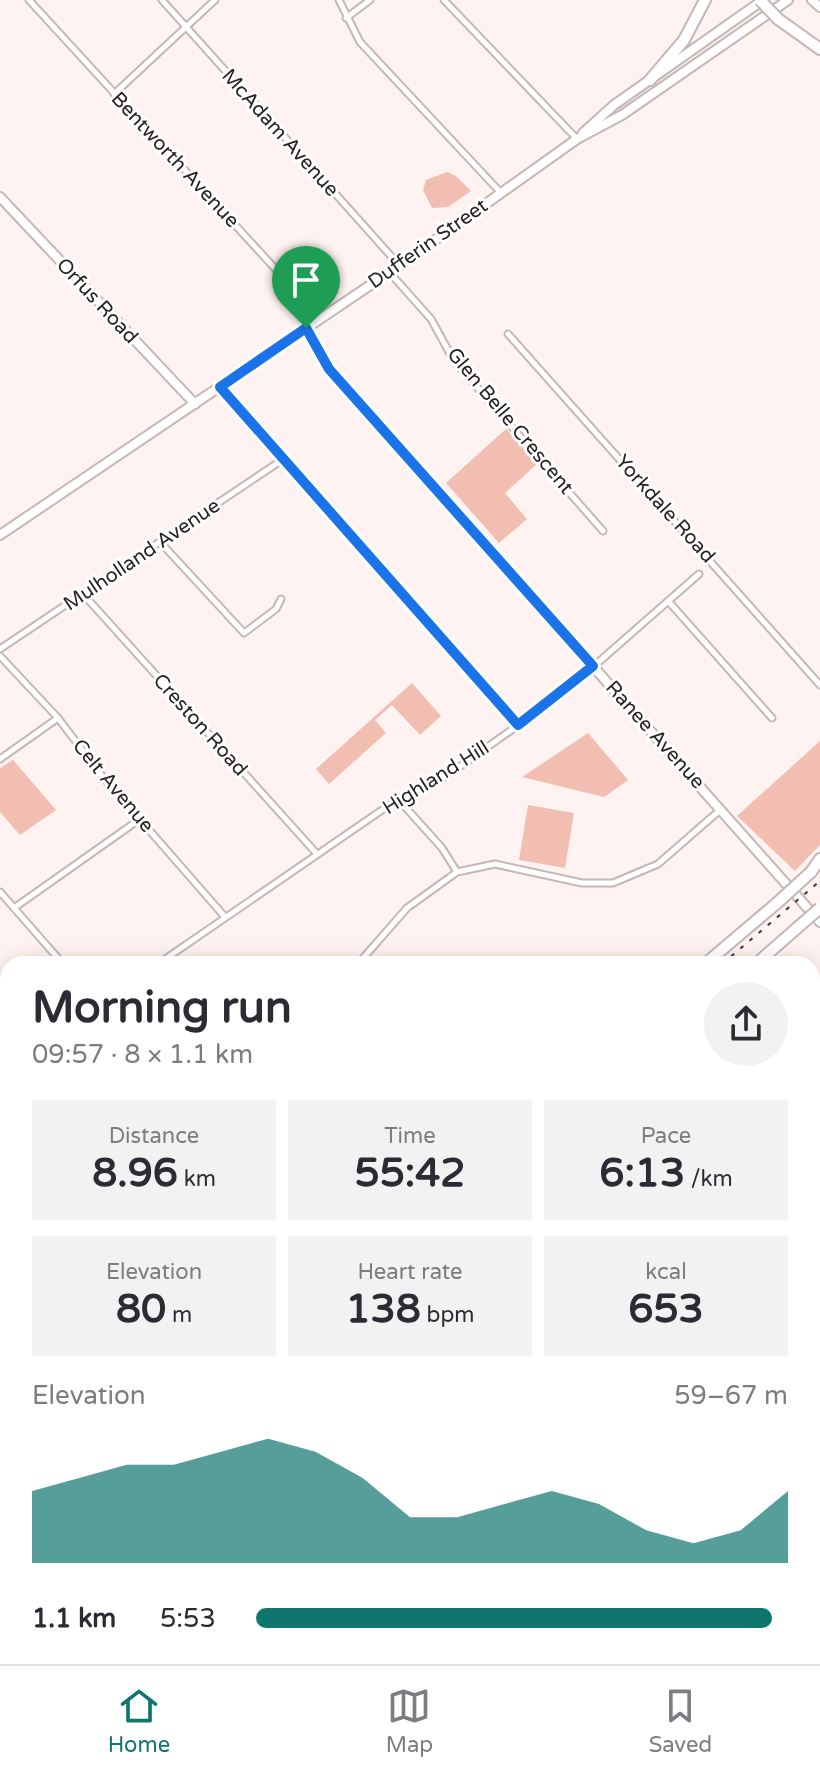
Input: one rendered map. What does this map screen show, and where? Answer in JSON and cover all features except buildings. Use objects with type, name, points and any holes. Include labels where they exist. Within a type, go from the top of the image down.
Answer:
[{"type":"highway","points":[[650,80],[696,23],[705,0]]},
{"type":"highway","points":[[761,0],[778,19],[820,49]]},
{"type":"highway","points":[[714,956],[817,866]]},
{"type":"highway","points":[[765,956],[820,908]]},
{"type":"main road","name":"Dufferin Street","points":[[0,535],[400,265],[577,139],[614,105],[761,0]]},
{"type":"main road","name":"Dufferin Street","points":[[577,139],[622,115],[788,0]]},
{"type":"main road","points":[[812,0],[820,7]]},
{"type":"main road","name":"Orfus Road","points":[[0,197],[195,404]]},
{"type":"main road","name":"Ranee Avenue","points":[[306,328],[329,369],[820,922]]},
{"type":"street","name":"Bentworth Avenue","points":[[29,0],[288,284],[304,308],[306,328]]},
{"type":"street","name":"McAdam Avenue","points":[[162,0],[400,265]]},
{"type":"street","points":[[114,94],[215,0]]},
{"type":"street","points":[[339,0],[360,42],[497,196]]},
{"type":"street","points":[[346,18],[370,0]]},
{"type":"street","points":[[444,0],[577,139]]},
{"type":"street","name":"Glen Belle Crescent","points":[[389,272],[431,319],[454,361],[603,531]]},
{"type":"street","name":"Yorkdale Road","points":[[508,334],[820,684]]},
{"type":"street","points":[[220,387],[518,725]]},
{"type":"street","name":"Mulholland Avenue","points":[[0,649],[282,460]]},
{"type":"street","points":[[161,543],[244,633],[276,609],[281,599]]},
{"type":"street","name":"Highland Hill","points":[[169,956],[398,799],[445,777],[518,725],[593,666],[699,574]]},
{"type":"street","name":"Creston Road","points":[[84,595],[317,854]]},
{"type":"street","points":[[669,602],[772,718]]},
{"type":"street","name":"Celt Avenue","points":[[0,656],[58,718],[225,917]]},
{"type":"street","points":[[0,759],[58,718]]},
{"type":"street","points":[[398,799],[442,848],[457,872]]},
{"type":"street","points":[[365,956],[394,921],[457,872],[495,864],[582,883],[613,883],[658,864],[720,810]]},
{"type":"street","points":[[14,908],[140,819]]},
{"type":"street","points":[[0,892],[56,956]]},
{"type":"shaded area","points":[[447,172],[456,176],[471,191],[448,207],[432,208],[423,190],[426,180]]},
{"type":"shaded area","points":[[506,429],[537,464],[505,493],[527,519],[499,543],[446,483]]},
{"type":"shaded area","points":[[412,683],[441,716],[420,735],[392,705],[375,720],[386,733],[329,784],[316,769]]},
{"type":"shaded area","points":[[588,733],[628,780],[604,797],[522,777]]},
{"type":"shaded area","points":[[820,741],[820,845],[795,871],[737,816]]},
{"type":"shaded area","points":[[13,760],[56,810],[20,835],[0,812],[0,768]]},
{"type":"shaded area","points":[[528,805],[574,813],[565,868],[519,860]]},
{"type":"railway","points":[[731,956],[820,881]]},
{"type":"route","points":[[306,328],[329,369],[593,666],[561,695],[518,725],[220,387],[306,328]]}]
